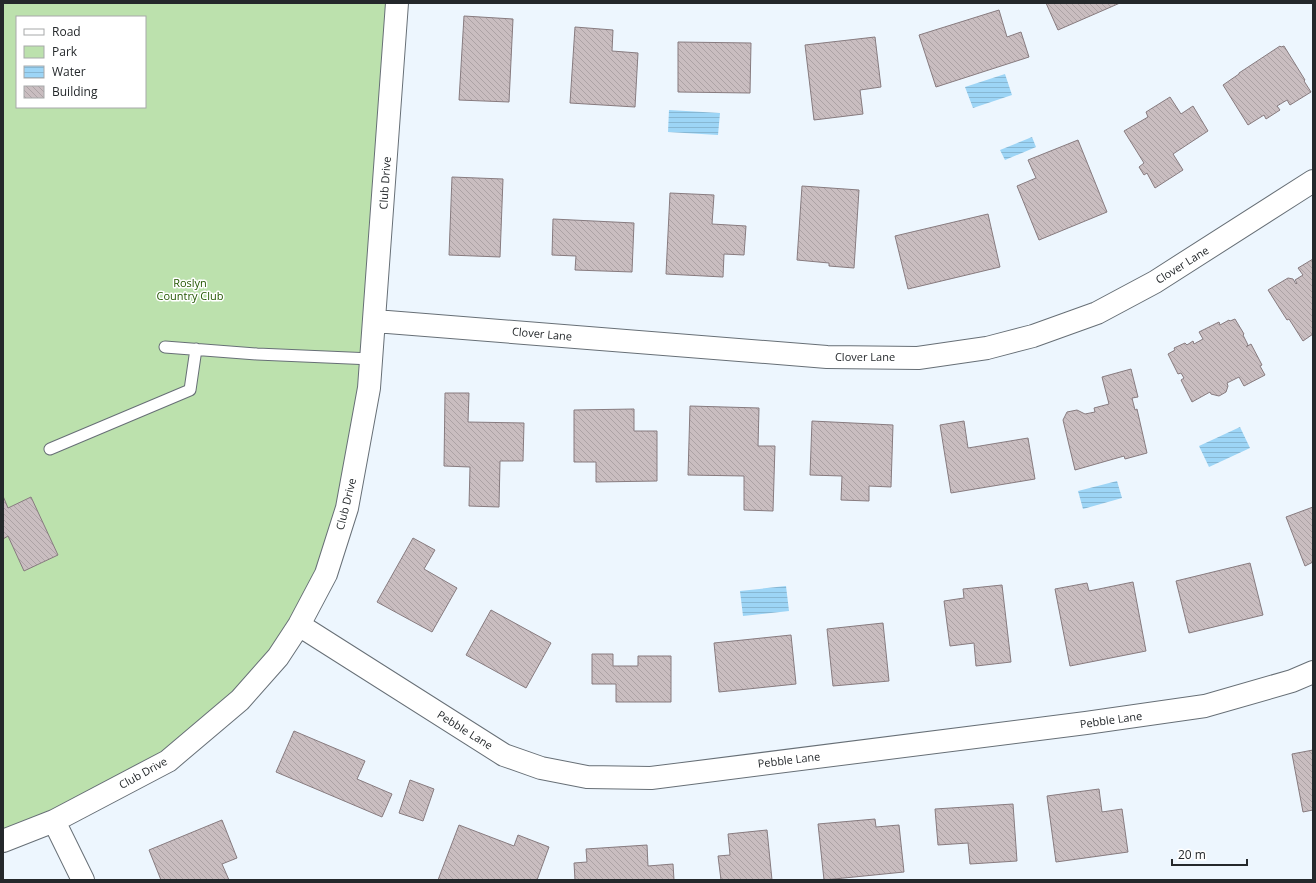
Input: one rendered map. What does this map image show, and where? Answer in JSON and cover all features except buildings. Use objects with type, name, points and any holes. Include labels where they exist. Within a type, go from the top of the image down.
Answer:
[{"type":"street","name":"Club Drive","points":[[3,841],[54,821],[168,761],[240,700],[278,657],[299,625],[326,574],[347,508],[370,388],[397,3]]},
{"type":"street","name":"Clover Lane","points":[[375,321],[827,357],[918,358],[987,348],[1033,336],[1103,309],[1155,282],[1313,181]]},
{"type":"street","name":"Pebble Lane","points":[[299,625],[504,755],[541,768],[587,777],[651,778],[1086,724],[1205,706],[1292,681],[1313,672]]},
{"type":"street","points":[[54,821],[83,880]]},
{"type":"lane","points":[[165,347],[257,354],[372,359]]},
{"type":"lane","points":[[50,449],[190,390],[196,349]]},
{"type":"green space","name":"Roslyn Country Club","points":[[3,3],[400,3],[347,508],[293,636],[168,761],[3,841]]},
{"type":"water","points":[[1005,74],[1012,95],[973,108],[965,87]]},
{"type":"water","points":[[669,110],[720,113],[718,135],[668,132]]},
{"type":"water","points":[[1032,137],[1036,147],[1005,160],[1000,150]]},
{"type":"water","points":[[1240,427],[1250,448],[1209,467],[1199,446]]},
{"type":"water","points":[[1117,481],[1122,498],[1083,509],[1078,491]]},
{"type":"water","points":[[786,586],[789,611],[743,616],[740,591]]}]
